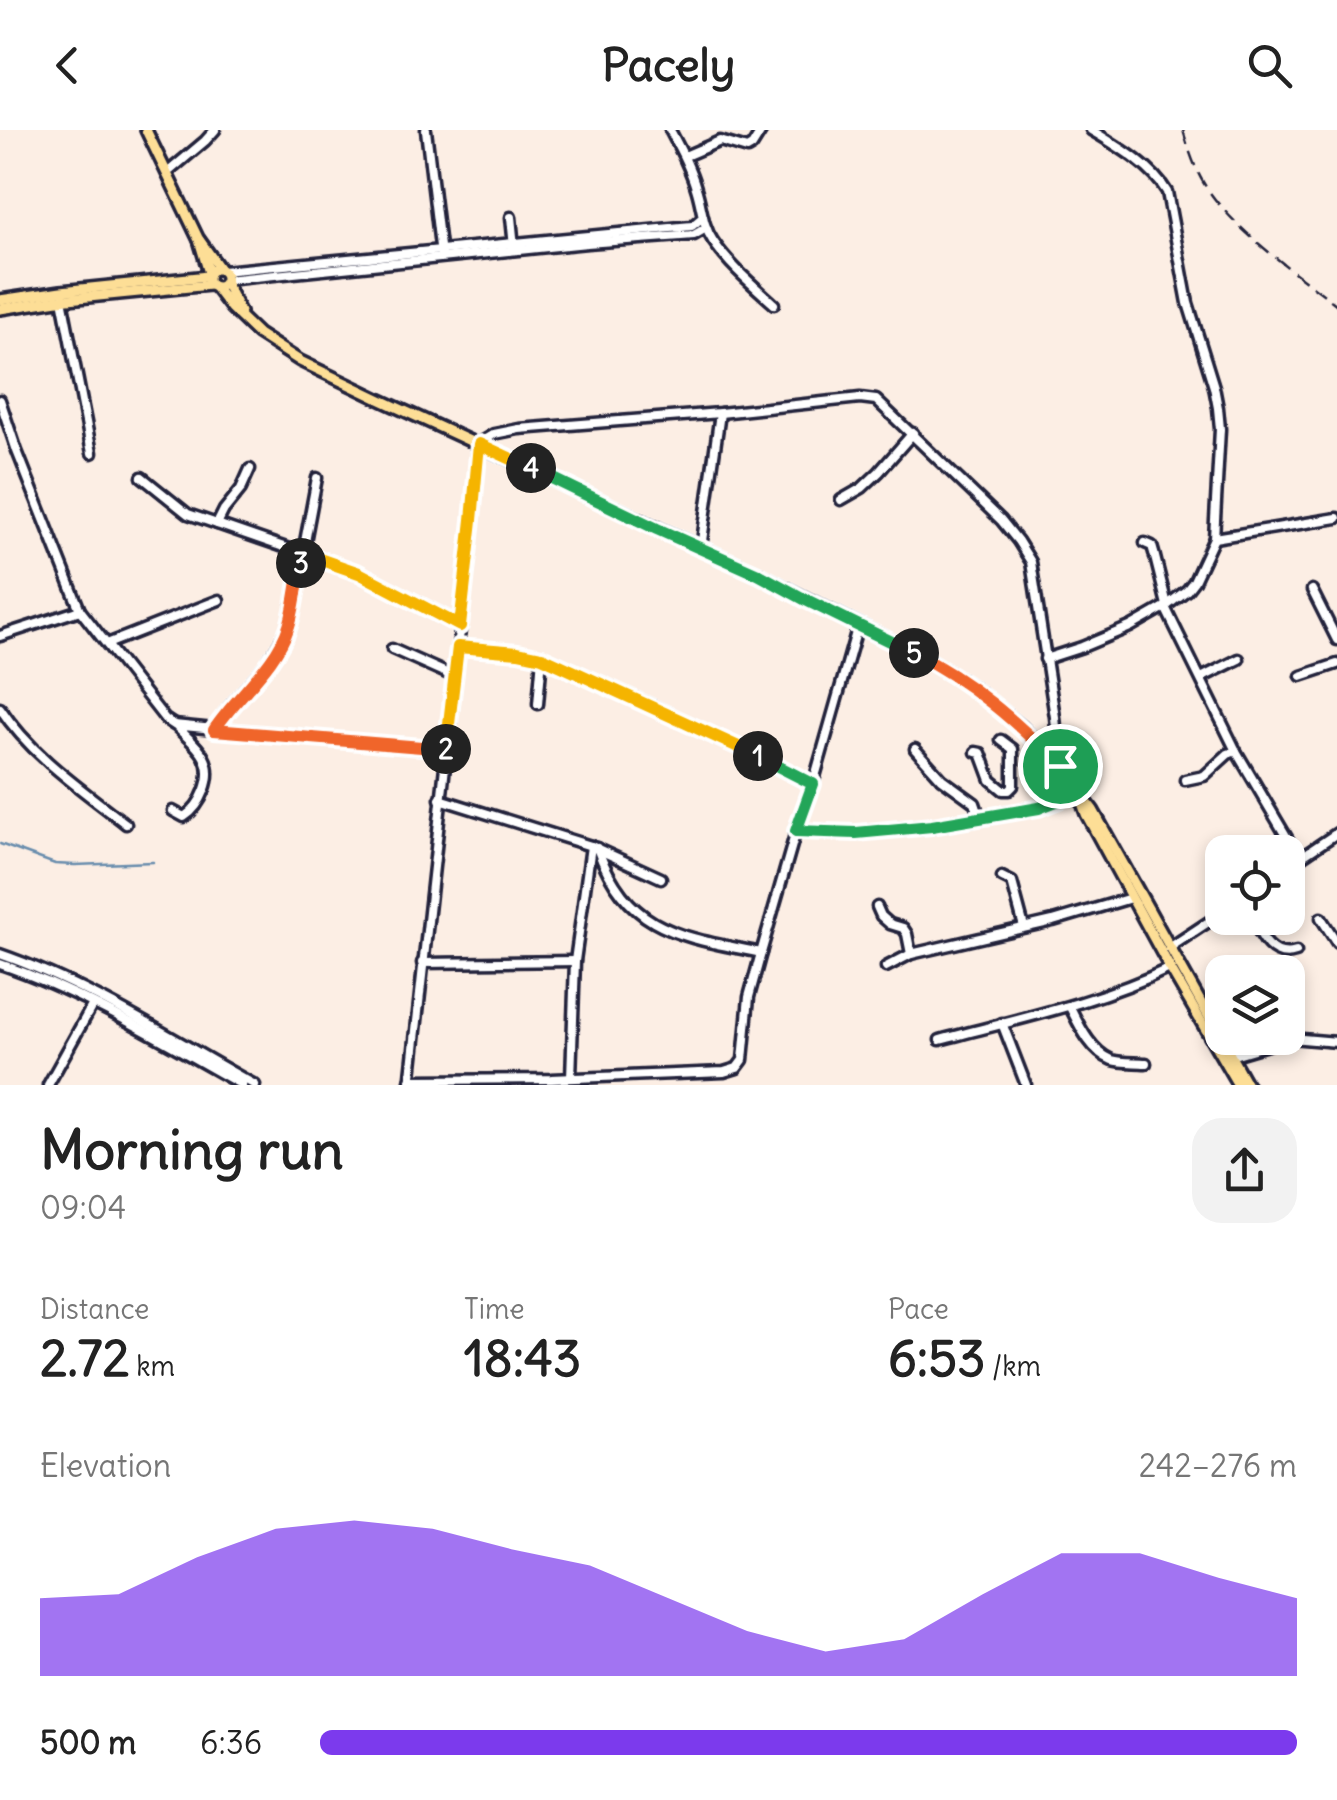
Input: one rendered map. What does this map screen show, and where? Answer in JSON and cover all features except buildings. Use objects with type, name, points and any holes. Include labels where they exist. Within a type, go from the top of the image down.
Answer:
[{"type":"main road","points":[[146,130],[198,238],[224,276],[243,320]]},
{"type":"main road","points":[[198,238],[210,280],[243,320],[300,360],[758,574],[932,662],[974,688],[1022,727],[1060,766],[1093,810],[1192,998],[1243,1084]]},
{"type":"main road","points":[[210,280],[215,269],[224,276]]},
{"type":"main road","points":[[0,300],[210,280],[221,286],[224,276]]},
{"type":"main road","points":[[0,309],[210,280]]},
{"type":"main road","points":[[1078,792],[1131,898],[1164,946],[1170,968],[1230,1056],[1243,1084]]},
{"type":"street","points":[[167,173],[215,130]]},
{"type":"street","points":[[426,130],[441,254]]},
{"type":"street","points":[[670,130],[685,156],[712,241],[774,304]]},
{"type":"street","points":[[685,156],[720,140],[747,149],[762,130]]},
{"type":"street","points":[[1046,660],[1130,627],[1166,606],[1194,581],[1214,538],[1218,408],[1188,303],[1167,192],[1146,168],[1091,130]]},
{"type":"street","points":[[512,217],[514,247]]},
{"type":"street","points":[[224,276],[604,238],[692,226],[703,217]]},
{"type":"street","points":[[604,238],[694,235],[706,228]]},
{"type":"street","points":[[62,299],[92,453]]},
{"type":"street","points":[[0,400],[80,610],[151,704],[203,756],[207,772],[203,797],[184,817],[173,811]]},
{"type":"street","points":[[858,625],[760,953],[743,1060],[737,1068],[718,1072],[410,1083],[479,444],[487,437],[519,429],[876,400],[991,510],[1023,548],[1032,568],[1060,766]]},
{"type":"street","points":[[702,548],[720,413]]},
{"type":"street","points":[[840,500],[862,488],[913,433]]},
{"type":"street","points":[[217,524],[250,469]]},
{"type":"street","points":[[142,478],[178,508],[359,573],[460,626]]},
{"type":"street","points":[[214,730],[267,664],[289,627],[318,478]]},
{"type":"street","points":[[1214,538],[1337,518]]},
{"type":"street","points":[[1145,543],[1152,546],[1166,606],[1236,751],[1285,835]]},
{"type":"street","points":[[1312,590],[1337,640]]},
{"type":"street","points":[[106,644],[219,600]]},
{"type":"street","points":[[0,636],[80,610]]},
{"type":"street","points":[[458,647],[542,657],[813,784]]},
{"type":"street","points":[[392,649],[455,677]]},
{"type":"street","points":[[538,704],[542,657]]},
{"type":"street","points":[[1201,678],[1239,659]]},
{"type":"street","points":[[1301,676],[1337,664]]},
{"type":"street","points":[[0,708],[27,742],[126,824]]},
{"type":"street","points":[[174,725],[446,750]]},
{"type":"street","points":[[976,752],[981,753],[991,780],[1003,790],[1010,790],[1013,748],[1000,740]]},
{"type":"street","points":[[915,749],[942,779],[975,802],[980,818]]},
{"type":"street","points":[[1185,780],[1204,776],[1223,757],[1236,751]]},
{"type":"street","points":[[1003,790],[1004,813]]},
{"type":"street","points":[[796,831],[856,833],[932,826],[1039,808],[1078,792]]},
{"type":"street","points":[[440,799],[594,847],[661,878]]},
{"type":"street","points":[[1305,854],[1336,836]]},
{"type":"street","points":[[594,847],[613,886],[640,915],[663,928],[760,953]]},
{"type":"street","points":[[571,1078],[574,961],[594,847]]},
{"type":"street","points":[[1002,877],[1012,882],[1024,928]]},
{"type":"street","points":[[886,966],[911,954],[1131,898]]},
{"type":"street","points":[[877,908],[890,924],[903,928],[911,954]]},
{"type":"street","points":[[1320,918],[1337,942]]},
{"type":"street","points":[[1164,946],[1205,923]]},
{"type":"street","points":[[1261,935],[1273,949],[1285,955],[1296,952]]},
{"type":"street","points":[[0,954],[98,997],[256,1085]]},
{"type":"street","points":[[422,964],[574,961]]},
{"type":"street","points":[[0,964],[93,1004],[242,1085]]},
{"type":"street","points":[[940,1040],[1070,1007],[1170,968]]},
{"type":"street","points":[[48,1085],[93,1004]]},
{"type":"street","points":[[1070,1007],[1092,1045],[1102,1054],[1114,1061],[1146,1062]]},
{"type":"street","points":[[1002,1023],[1026,1085]]},
{"type":"street","points":[[1230,1056],[1292,1038],[1337,1042]]},
{"type":"waterway","points":[[0,844],[55,864],[153,862]]},
{"type":"railway","points":[[1183,130],[1200,176],[1215,199],[1264,248],[1337,305]]},
{"type":"route","points":[[479,444],[758,574],[932,662],[974,688],[1022,727],[1060,766],[1075,788],[1039,808],[932,826],[856,833],[796,831],[813,784],[544,658],[458,647],[446,750],[214,730],[267,664],[289,627],[302,553],[359,573],[460,626],[479,444]]}]
